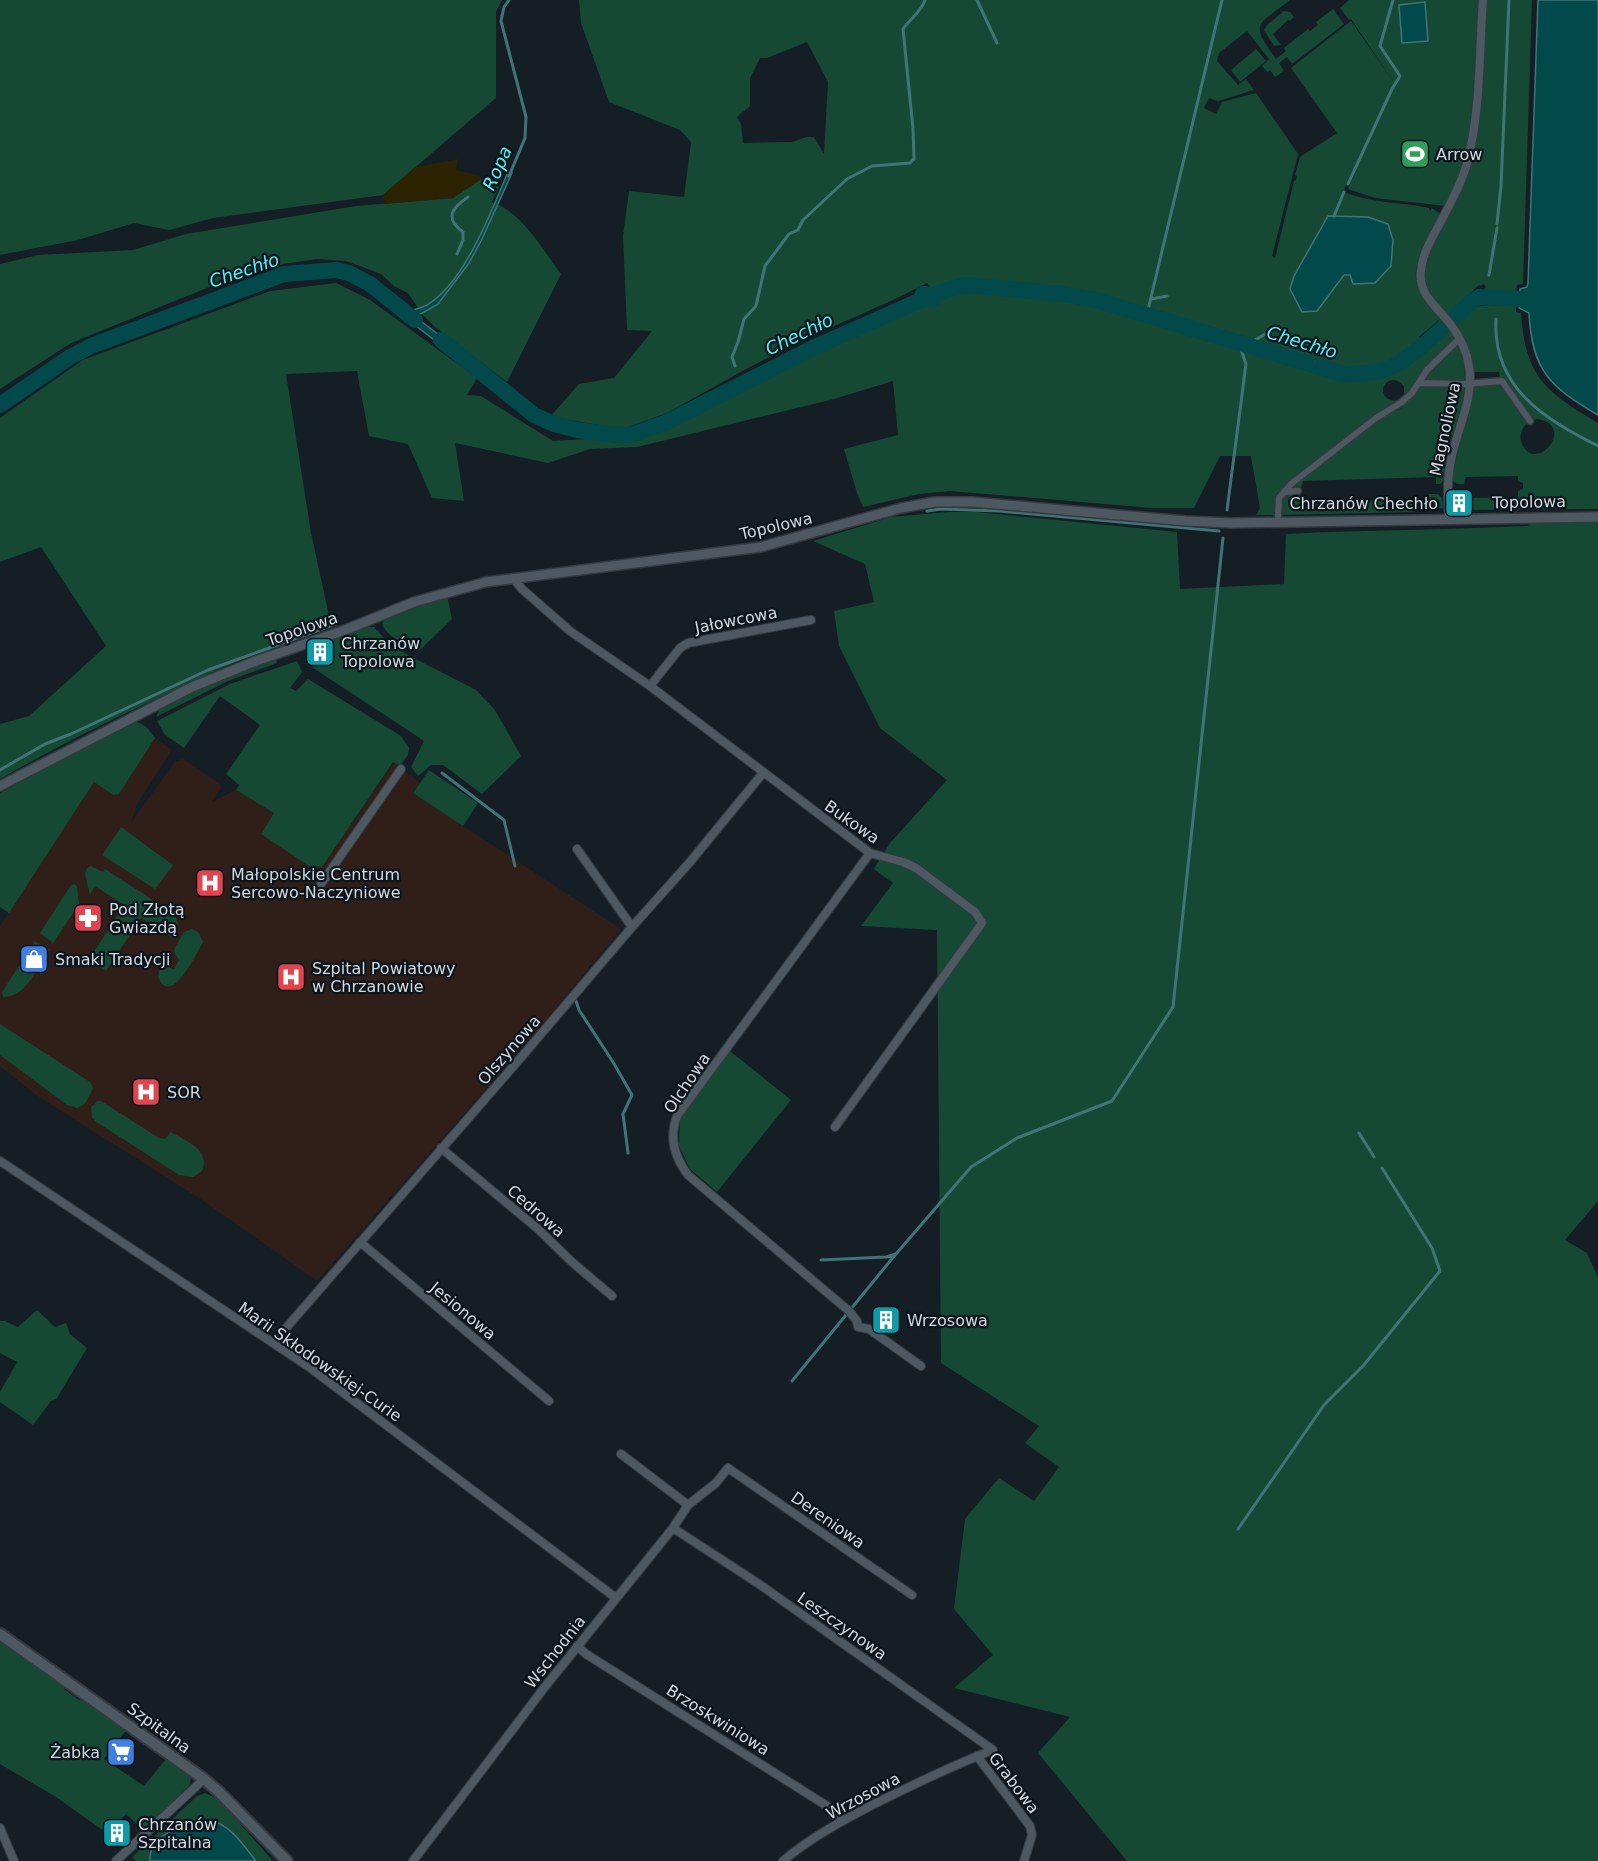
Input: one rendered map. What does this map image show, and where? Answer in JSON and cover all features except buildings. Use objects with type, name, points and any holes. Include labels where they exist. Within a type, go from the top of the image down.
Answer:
[{"type":"main road","name":"Szpitalna","points":[[0,1634],[204,1779],[287,1861]]},
{"type":"street","name":"Magnoliowa","points":[[1449,518],[1447,487],[1470,383],[1469,367],[1452,326],[1429,302],[1424,292],[1420,273],[1428,246],[1445,214],[1468,160],[1477,97],[1483,0]]},
{"type":"street","points":[[1278,516],[1279,498],[1291,484],[1364,428],[1398,406],[1419,383],[1427,370],[1459,339]]},
{"type":"street","points":[[1419,383],[1502,381],[1530,421]]},
{"type":"street","points":[[1283,492],[1298,491]]},
{"type":"street","name":"Topolowa","points":[[0,786],[183,692],[256,661],[446,592],[467,586],[513,579],[761,546],[901,508],[934,502],[974,502],[1232,523],[1598,516]]},
{"type":"street","name":"Bukowa","points":[[513,579],[570,631],[650,686],[870,853],[916,868],[975,912],[982,923],[835,1127]]},
{"type":"street","name":"Jałowcowa","points":[[650,686],[680,648],[688,643],[811,620]]},
{"type":"street","points":[[321,884],[401,769]]},
{"type":"street","name":"Olszynowa","points":[[273,1343],[690,862],[763,772]]},
{"type":"street","points":[[577,849],[632,927]]},
{"type":"street","name":"Olchowa","points":[[870,853],[677,1116],[672,1135],[677,1156],[688,1175],[849,1311],[857,1321],[858,1328],[869,1329],[921,1366]]},
{"type":"street","name":"Cedrowa","points":[[441,1148],[538,1229],[612,1296]]},
{"type":"street","name":"Marii Skłodowskiej-Curie","points":[[0,1161],[273,1343],[386,1424],[616,1598]]},
{"type":"street","name":"Jesionowa","points":[[360,1242],[549,1401]]},
{"type":"street","points":[[621,1454],[688,1505]]},
{"type":"street","name":"Wschodnia","points":[[413,1861],[577,1646],[673,1528],[688,1505],[716,1483],[728,1468]]},
{"type":"street","name":"Dereniowa","points":[[728,1468],[912,1595]]},
{"type":"street","name":"Leszczynowa","points":[[673,1528],[759,1584],[993,1750]]},
{"type":"street","name":"Brzoskwiniowa","points":[[577,1646],[586,1654],[835,1810],[843,1821]]},
{"type":"street","name":"Wrzosowa","points":[[783,1861],[809,1840],[843,1821],[909,1787],[993,1750]]},
{"type":"street","name":"Grabowa","points":[[977,1756],[1030,1826],[1032,1835],[1024,1861]]},
{"type":"street","points":[[116,1861],[204,1779]]},
{"type":"street","points":[[0,1828],[14,1861]]},
{"type":"shaded area","points":[[0,0],[502,0],[496,12],[496,98],[383,195],[213,218],[169,230],[134,223],[78,240],[0,255]]},
{"type":"shaded area","points":[[579,0],[1290,0],[1260,25],[1262,38],[1276,59],[1286,51],[1284,48],[1308,29],[1310,31],[1318,25],[1316,22],[1333,9],[1344,24],[1292,64],[1287,57],[1279,63],[1284,71],[1275,77],[1270,70],[1267,72],[1262,66],[1269,59],[1247,31],[1219,53],[1217,61],[1238,85],[1246,79],[1254,90],[1218,101],[1209,98],[1204,108],[1216,114],[1222,102],[1256,93],[1298,154],[1272,256],[1275,258],[1300,157],[1337,133],[1291,68],[1351,21],[1395,84],[1351,19],[1349,20],[1340,8],[1349,0],[1479,0],[1468,143],[1457,180],[1445,206],[1375,198],[1348,189],[1394,85],[1343,192],[1375,200],[1429,208],[1430,211],[1432,208],[1441,214],[1420,256],[1416,268],[1416,279],[1428,304],[1441,318],[1397,361],[1380,368],[1348,372],[1093,296],[1040,288],[967,282],[953,284],[932,292],[927,283],[807,338],[667,413],[623,429],[550,417],[579,384],[614,378],[652,331],[627,330],[623,236],[629,191],[684,197],[691,142],[680,130],[609,102],[581,23]],"holes":[[[807,42],[828,82],[824,154],[814,137],[806,137],[793,142],[743,143],[741,124],[737,117],[750,106],[750,78],[760,58],[767,58]],[[1393,240],[1391,266],[1375,283],[1344,275]]]},
{"type":"shaded area","points":[[1487,0],[1532,0],[1523,284],[1517,285],[1516,295],[1499,290],[1486,292],[1484,284],[1479,285],[1447,315],[1428,291],[1425,281],[1426,269],[1436,239],[1467,176],[1473,158],[1480,103]]},
{"type":"shaded area","points":[[1538,0],[1598,0],[1598,415],[1567,395],[1547,375],[1534,349],[1529,313],[1519,308],[1520,289],[1527,287],[1528,283]]},
{"type":"shaded area","points":[[1425,2],[1428,41],[1402,43],[1399,5]]},
{"type":"shaded area","points":[[1284,11],[1290,12],[1294,17],[1273,34],[1281,45],[1274,46],[1264,30]]},
{"type":"shaded area","points":[[1256,49],[1266,61],[1240,82],[1231,70]]},
{"type":"shaded area","points":[[508,172],[512,173],[469,263],[438,304],[417,316],[459,350],[454,355],[395,310],[400,304],[410,311],[425,306],[441,294],[453,280],[475,245]]},
{"type":"shaded area","points":[[481,179],[488,185],[499,187],[492,202],[513,214],[522,223],[561,274],[507,382],[435,327],[422,314],[408,293],[394,286],[381,274],[346,261],[317,259],[284,264],[224,281],[71,343],[0,389],[0,264],[38,255],[133,250],[186,234],[356,206],[453,198]]},
{"type":"shaded area","points":[[1328,216],[1368,217],[1388,224],[1393,240],[1391,266],[1375,283],[1353,284],[1350,275],[1344,275],[1317,311],[1302,312],[1290,289],[1294,276]]},
{"type":"shaded area","points":[[336,283],[370,300],[477,378],[467,395],[481,396],[553,441],[640,436],[671,424],[808,355],[950,291],[967,287],[1077,300],[1336,375],[1362,376],[1384,372],[1404,362],[1425,346],[1431,348],[1450,329],[1455,339],[1407,395],[1404,393],[1404,386],[1398,381],[1387,382],[1383,390],[1384,395],[1396,401],[1397,404],[1369,420],[1286,485],[1278,496],[1274,515],[1256,515],[1260,508],[1251,456],[1220,456],[1194,508],[1152,508],[950,491],[919,494],[863,507],[844,449],[898,435],[893,381],[834,399],[637,447],[590,449],[548,463],[455,443],[464,501],[432,498],[408,444],[369,436],[357,371],[286,374],[311,533],[331,625],[270,646],[271,650],[207,675],[83,734],[0,779],[0,724],[29,716],[106,646],[41,547],[0,562],[0,418],[83,360],[270,291]]},
{"type":"shaded area","points":[[1516,303],[1516,312],[1521,313],[1527,353],[1533,368],[1542,380],[1565,402],[1598,423],[1598,509],[1456,510],[1455,508],[1454,499],[1457,494],[1466,493],[1466,498],[1518,497],[1518,491],[1523,489],[1523,483],[1518,481],[1518,476],[1466,477],[1464,484],[1457,484],[1453,481],[1452,476],[1474,386],[1508,384],[1500,377],[1499,372],[1474,372],[1470,352],[1453,323],[1474,307]],"holes":[[[1537,419],[1548,423],[1554,430],[1554,438],[1550,445],[1544,451],[1536,454],[1529,452],[1522,444],[1523,428],[1529,422]]]},
{"type":"shaded area","points":[[1456,346],[1460,347],[1464,360],[1465,381],[1424,381],[1428,373]]},
{"type":"shaded area","points":[[1465,386],[1444,480],[1440,484],[1436,484],[1436,477],[1303,481],[1302,486],[1298,489],[1289,488],[1377,420],[1400,409],[1420,387]]},
{"type":"shaded area","points":[[1429,494],[1438,494],[1442,498],[1443,508],[1412,512],[1280,515],[1281,500],[1284,495],[1302,496],[1303,502],[1429,499]]},
{"type":"shaded area","points":[[976,512],[1177,532],[1180,589],[1284,584],[1286,534],[1528,526],[1530,521],[1598,520],[1598,1201],[1565,1240],[1587,1253],[1598,1278],[1598,1861],[1127,1861],[1038,1753],[1070,1717],[954,1688],[993,1655],[954,1609],[965,1519],[999,1478],[1034,1501],[1059,1467],[1025,1443],[1039,1426],[941,1363],[937,930],[861,926],[893,883],[874,869],[890,843],[947,780],[880,728],[839,646],[834,611],[874,602],[865,564],[813,541],[891,517]]},
{"type":"shaded area","points":[[447,596],[452,619],[418,652],[397,640],[384,628],[382,623],[386,619]]},
{"type":"shaded area","points":[[367,627],[374,627],[385,639],[408,655],[476,690],[495,710],[521,756],[482,794],[443,765],[431,765],[418,776],[411,767],[424,741],[312,667],[328,656],[323,644]]},
{"type":"shaded area","points":[[276,659],[277,663],[228,681],[156,717],[161,707],[194,691]]},
{"type":"shaded area","points":[[297,661],[302,672],[290,688],[296,691],[308,679],[401,736],[409,748],[408,755],[400,766],[393,762],[322,867],[312,868],[261,834],[274,813],[236,790],[239,785],[226,774],[260,725],[220,696],[184,748],[165,735],[157,721],[230,684]]},
{"type":"shaded area","points":[[133,722],[144,725],[155,738],[119,794],[113,795],[94,782],[9,913],[0,907],[0,793]]},
{"type":"shaded area","name":"Szpital Powiatowy w Chrzanowie","points":[[155,738],[172,750],[137,804],[132,821],[175,762],[183,759],[220,784],[221,788],[212,802],[236,790],[274,813],[261,835],[322,867],[394,762],[420,783],[413,793],[621,929],[542,1025],[317,1281],[202,1200],[36,1095],[0,1066],[0,926],[94,782],[113,795],[119,794]]},
{"type":"shaded area","points":[[429,770],[478,803],[463,826],[413,793]]},
{"type":"shaded area","points":[[121,827],[173,865],[155,889],[102,855]]},
{"type":"shaded area","points":[[91,866],[103,872],[105,869],[173,913],[178,925],[173,938],[141,918],[106,971],[88,961],[124,905],[95,886],[90,895],[85,874],[87,868]]},
{"type":"shaded area","points":[[71,885],[77,886],[79,904],[53,943],[40,933]]},
{"type":"shaded area","points":[[192,929],[199,933],[203,942],[183,976],[170,986],[163,985],[158,977],[160,969],[166,966],[174,969],[179,960],[174,949],[184,932]]},
{"type":"shaded area","points":[[35,941],[49,950],[36,973],[25,987],[11,996],[3,997],[2,992]]},
{"type":"shaded area","points":[[0,1024],[90,1082],[93,1088],[85,1104],[77,1108],[67,1105],[0,1055]]},
{"type":"shaded area","points":[[730,1051],[791,1100],[717,1192],[690,1169],[679,1146],[680,1119]]},
{"type":"shaded area","points":[[98,1101],[159,1138],[165,1139],[171,1132],[196,1147],[203,1157],[202,1171],[193,1177],[179,1175],[95,1121],[91,1107]]},
{"type":"shaded area","points":[[37,1310],[55,1327],[66,1323],[70,1334],[87,1348],[57,1398],[51,1401],[33,1425],[0,1402],[0,1392],[17,1362],[0,1353],[0,1321],[18,1327]]},
{"type":"shaded area","points":[[0,1640],[64,1686],[64,1689],[79,1700],[85,1699],[127,1729],[104,1759],[144,1786],[167,1758],[191,1776],[190,1785],[143,1830],[126,1814],[108,1834],[56,1797],[0,1764]]},
{"type":"shaded area","points":[[205,1793],[218,1799],[273,1861],[136,1861],[132,1857],[197,1796]]},
{"type":"shaded area","points":[[211,1821],[230,1831],[256,1861],[150,1861],[151,1851],[163,1836],[182,1827]]},
{"type":"sand","points":[[458,159],[456,170],[479,175],[481,179],[453,198],[385,204],[383,195],[415,167]]},
{"type":"waterway","name":"Ropa","points":[[509,0],[504,7],[501,21],[526,117],[525,138],[509,176]]},
{"type":"waterway","points":[[735,366],[732,357],[744,319],[756,306],[765,266],[789,234],[798,230],[803,220],[847,179],[872,166],[910,163],[914,159],[903,29],[925,0]]},
{"type":"waterway","points":[[977,0],[997,43]]},
{"type":"waterway","points":[[1147,314],[1222,0]]},
{"type":"waterway","points":[[1348,184],[1400,76],[1380,46],[1393,0]]},
{"type":"waterway","points":[[1497,224],[1501,186],[1509,0]]},
{"type":"waterway","points":[[1334,216],[1344,192]]},
{"type":"waterway","points":[[457,254],[463,240],[463,232],[454,222],[452,213],[468,197]]},
{"type":"waterway","points":[[1489,275],[1497,228]]},
{"type":"waterway","name":"Chechło","points":[[0,405],[70,357],[91,346],[284,274],[336,270],[349,273],[370,284],[415,320]]},
{"type":"waterway","name":"Chechło","points":[[441,340],[534,415],[554,424],[577,430],[615,435],[633,434],[667,422],[815,347],[921,300],[923,294],[933,300],[934,295],[966,285],[1064,294],[1100,301],[1343,374],[1379,371],[1399,363],[1479,297],[1541,300]]},
{"type":"waterway","points":[[1151,299],[1167,296]]},
{"type":"waterway","points":[[1496,319],[1497,343],[1503,364],[1513,382],[1541,412],[1598,446]]},
{"type":"waterway","points":[[1245,346],[1277,327]]},
{"type":"waterway","points":[[1227,510],[1246,364],[1239,344]]},
{"type":"waterway","points":[[1321,355],[1329,347]]},
{"type":"waterway","name":"Chechło","points":[[1311,365],[1316,360]]},
{"type":"waterway","name":"Chechło","points":[[724,388],[724,393]]},
{"type":"waterway","points":[[927,511],[941,509],[999,511],[1219,531]]},
{"type":"waterway","points":[[821,1260],[886,1257],[896,1254],[971,1167],[1017,1138],[1112,1101],[1173,1007],[1223,538]]},
{"type":"waterway","points":[[0,770],[45,744],[208,670],[336,624]]},
{"type":"waterway","points":[[442,773],[504,820],[515,866]]},
{"type":"waterway","points":[[576,1001],[579,1010],[632,1095],[623,1114],[628,1153]]},
{"type":"waterway","points":[[1359,1133],[1374,1157]]},
{"type":"waterway","points":[[1238,1529],[1324,1405],[1363,1366],[1440,1271],[1432,1248],[1382,1168]]},
{"type":"waterway","points":[[792,1381],[895,1255]]},
{"type":"place","name":"Arrow","points":[[1415,154]]},
{"type":"place","name":"Chrzanów Chechło","points":[[1459,503]]},
{"type":"place","name":"Chrzanów Topolowa","points":[[320,652]]},
{"type":"place","name":"Małopolskie Centrum Sercowo-Naczyniowe","points":[[210,883]]},
{"type":"place","name":"Pod Złotą Gwiazdą","points":[[88,918]]},
{"type":"place","name":"Smaki Tradycji","points":[[34,959]]},
{"type":"place","name":"Szpital Powiatowy w Chrzanowie","points":[[291,977]]},
{"type":"place","name":"SOR","points":[[146,1092]]},
{"type":"place","name":"Wrzosowa","points":[[886,1320]]},
{"type":"place","name":"Żabka","points":[[121,1752]]},
{"type":"place","name":"Chrzanów Szpitalna","points":[[117,1833]]}]
